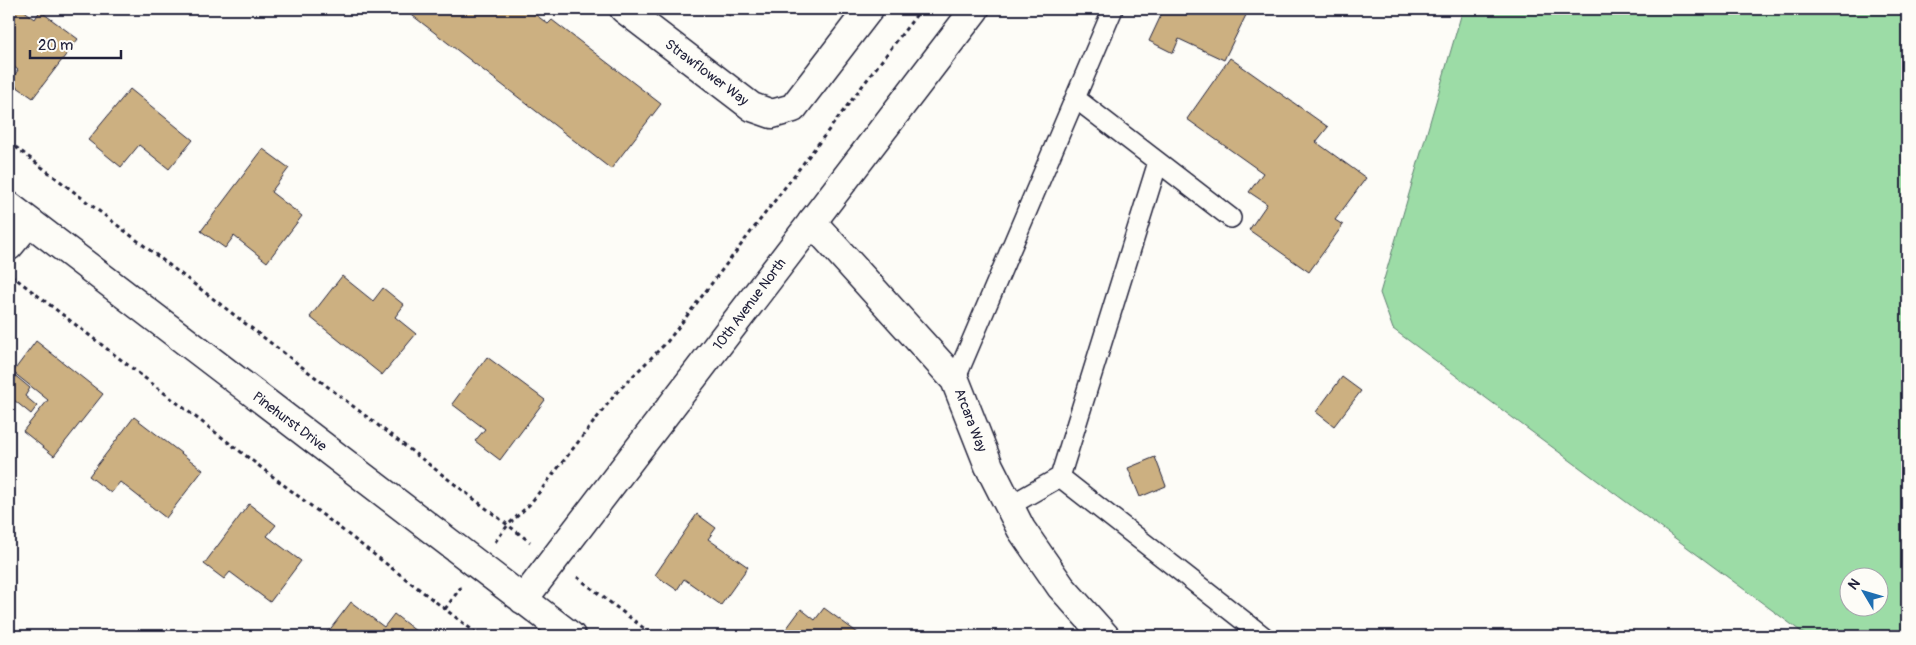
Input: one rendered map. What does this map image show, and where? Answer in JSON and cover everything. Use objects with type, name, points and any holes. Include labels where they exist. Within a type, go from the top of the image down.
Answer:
[{"type":"street","name":"Strawflower Way","points":[[624,9],[752,106],[772,114],[793,108],[869,9]]},
{"type":"street","name":"10th Avenue North","points":[[523,600],[974,9]]},
{"type":"street","points":[[9,246],[19,214]]},
{"type":"street","name":"Pinehurst Drive","points":[[19,214],[571,636]]},
{"type":"street","name":"Arcara Way","points":[[812,222],[956,380],[989,466],[1021,529],[1061,587],[1105,636]]},
{"type":"lane","points":[[956,380],[1113,9]]},
{"type":"lane","points":[[1075,98],[1231,218]]},
{"type":"lane","points":[[1009,506],[1060,477],[1158,162]]},
{"type":"lane","points":[[1060,477],[1263,636]]},
{"type":"path","points":[[445,609],[508,525],[530,504],[617,392],[667,342],[921,9]]},
{"type":"path","points":[[9,142],[654,636]]},
{"type":"path","points":[[9,273],[480,636]]},
{"type":"green space","points":[[1463,9],[1907,9],[1907,636],[1807,636],[1393,329],[1380,293]]},
{"type":"building","points":[[15,9],[22,9],[35,19],[40,11],[78,39],[33,98],[10,82],[18,70],[9,63],[9,18]]},
{"type":"building","points":[[404,9],[528,9],[548,24],[552,20],[661,104],[611,169]]},
{"type":"building","points":[[720,9],[735,9],[730,16]]},
{"type":"building","points":[[1164,9],[1249,9],[1224,60],[1179,39],[1173,53],[1149,41]]},
{"type":"building","points":[[1230,58],[1328,127],[1316,142],[1366,178],[1335,220],[1343,225],[1309,272],[1249,230],[1267,204],[1249,192],[1263,173],[1187,119]]},
{"type":"building","points":[[130,89],[193,140],[169,169],[139,145],[121,167],[88,140]]},
{"type":"building","points":[[263,149],[289,168],[271,192],[302,216],[267,262],[234,236],[225,248],[201,231]]},
{"type":"building","points":[[342,276],[373,301],[383,288],[404,305],[395,317],[416,334],[382,375],[310,317]]},
{"type":"building","points":[[36,341],[103,394],[54,456],[23,431],[48,400],[13,372]]},
{"type":"building","points":[[487,357],[545,400],[500,460],[475,441],[485,429],[452,404]]},
{"type":"building","points":[[12,373],[30,388],[25,396],[37,406],[31,414],[9,396],[9,377]]},
{"type":"building","points":[[1342,377],[1361,391],[1334,426],[1316,412]]},
{"type":"building","points":[[134,417],[203,470],[166,518],[120,482],[111,493],[89,476]]},
{"type":"building","points":[[1155,457],[1166,486],[1140,497],[1128,468]]},
{"type":"building","points":[[249,504],[276,525],[267,536],[301,561],[270,602],[230,572],[224,579],[204,564]]},
{"type":"building","points":[[697,514],[716,528],[708,539],[748,567],[721,605],[684,579],[677,590],[655,575]]},
{"type":"building","points":[[351,602],[384,627],[394,614],[421,635],[325,636]]},
{"type":"building","points":[[824,608],[862,636],[781,636],[801,609],[815,620]]}]
